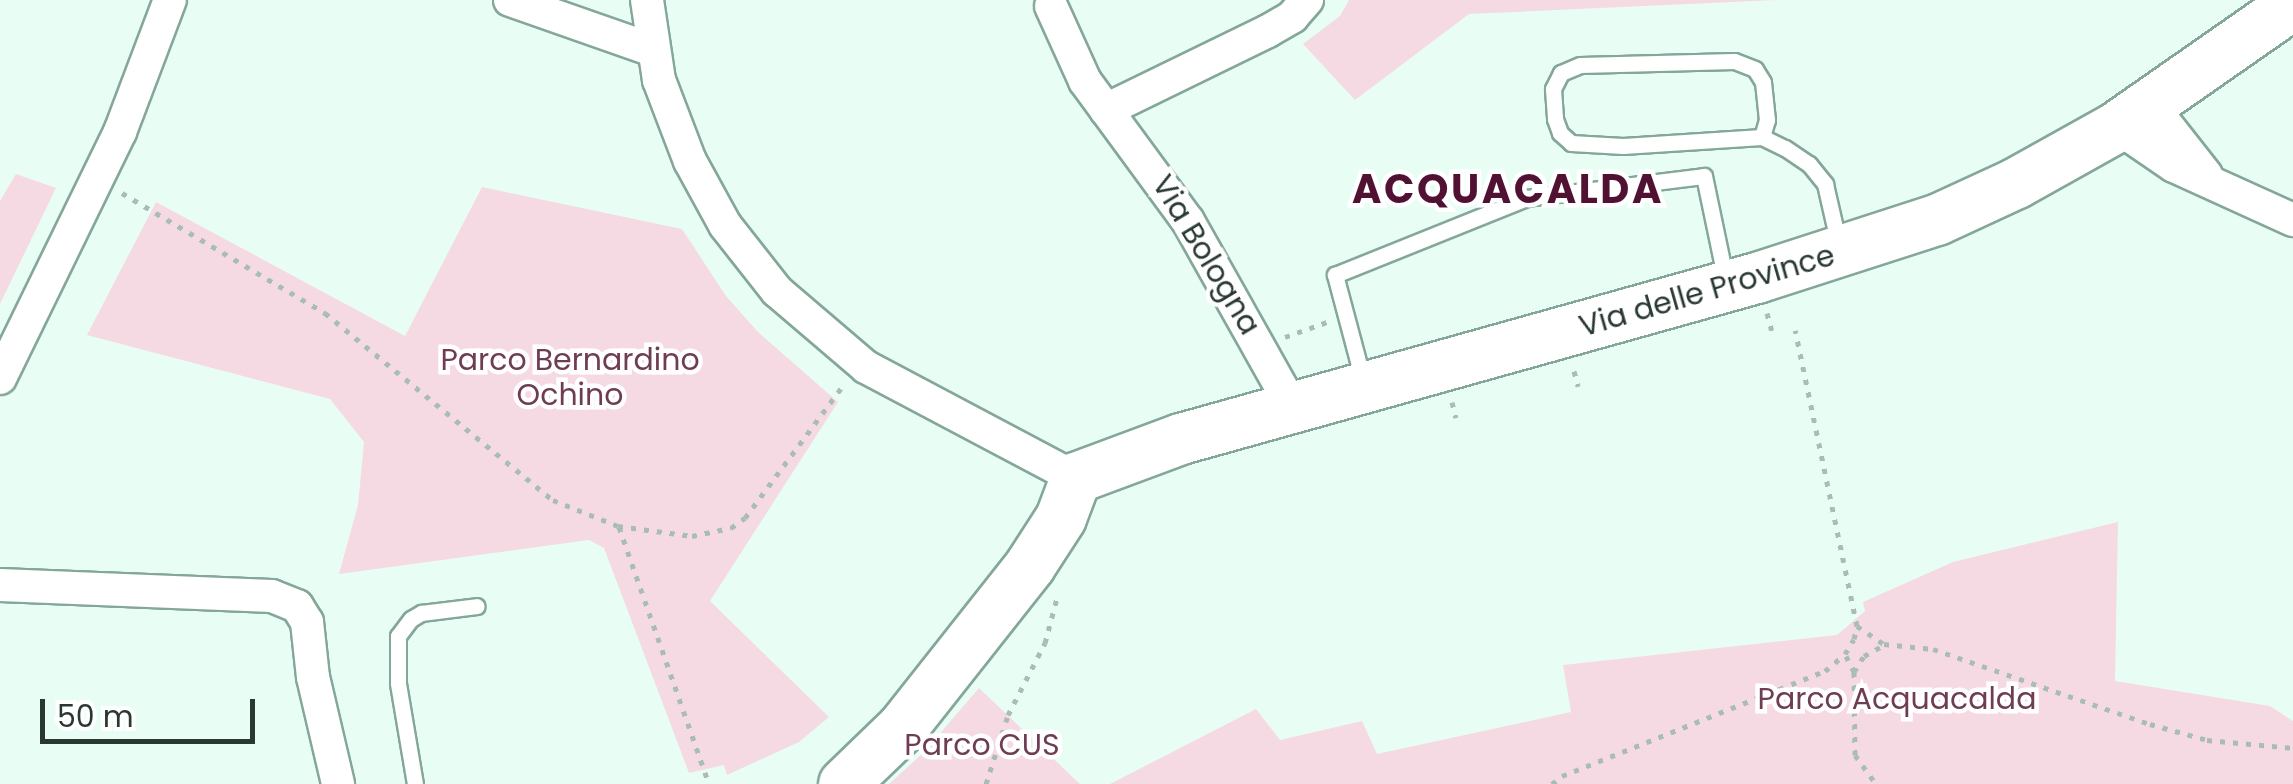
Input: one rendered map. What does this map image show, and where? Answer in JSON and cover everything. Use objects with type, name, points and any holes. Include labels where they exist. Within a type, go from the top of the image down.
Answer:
[{"type":"main road","name":"Via delle Province","points":[[1076,478],[1170,442],[1365,388],[1747,298],[1840,253],[1962,210],[2134,116],[2293,4]]},
{"type":"main road","points":[[844,784],[892,739],[1007,596],[1048,541],[1076,478]]},
{"type":"street","points":[[0,378],[146,74],[170,0]]},
{"type":"street","points":[[510,0],[653,50]]},
{"type":"street","points":[[647,0],[653,50],[668,110],[702,184],[742,249],[791,305],[866,367],[1076,478]]},
{"type":"street","points":[[1106,110],[1268,32],[1292,17],[1307,0]]},
{"type":"street","name":"Via Bologna","points":[[1051,6],[1072,58],[1188,221],[1293,408]]},
{"type":"street","points":[[2134,116],[2212,183],[2293,220]]},
{"type":"street","points":[[0,585],[272,596],[297,606],[307,622],[313,676],[338,784]]},
{"type":"lane","points":[[1762,136],[1767,120],[1764,82],[1756,69],[1734,62],[1580,65],[1561,73],[1553,89],[1560,133],[1571,143],[1623,146],[1762,136],[1798,156],[1817,173],[1830,197],[1840,253]]},
{"type":"lane","points":[[1365,388],[1334,275],[1509,204],[1548,193],[1704,176],[1747,298]]},
{"type":"lane","points":[[415,784],[398,684],[398,636],[421,613],[477,606]]},
{"type":"path","points":[[97,178],[325,313],[553,500],[618,526],[692,536],[718,534],[731,528],[745,518],[842,387]]},
{"type":"path","points":[[1747,298],[1773,336]]},
{"type":"path","points":[[1273,342],[1346,316]]},
{"type":"path","points":[[1552,784],[1562,776],[1825,671],[1846,654],[1857,626],[1795,330]]},
{"type":"path","points":[[1572,363],[1578,386]]},
{"type":"path","points":[[618,526],[709,784]]},
{"type":"path","points":[[986,784],[1008,714],[1044,643],[1059,582]]},
{"type":"path","points":[[1857,626],[1884,644],[1933,649],[2207,740],[2293,748]]},
{"type":"path","points":[[1854,672],[1864,656],[1884,644]]},
{"type":"path","points":[[1846,654],[1854,672],[1855,755],[1876,784]]},
{"type":"green space","points":[[1349,0],[1776,0],[1469,14],[1355,100],[1303,44],[1340,16]]},
{"type":"green space","points":[[16,174],[56,188],[0,304],[0,201]]},
{"type":"green space","name":"Parco Bernardino Ochino","points":[[482,187],[682,229],[726,296],[758,332],[838,402],[710,601],[829,717],[799,742],[727,775],[724,765],[689,773],[604,548],[589,540],[339,574],[358,505],[364,442],[330,399],[87,335],[156,202],[405,336]]},
{"type":"green space","name":"Parco Acquacalda","points":[[2118,522],[2115,681],[2270,706],[2293,721],[2293,784],[1110,784],[1256,709],[1280,740],[1362,721],[1377,754],[1571,712],[1563,665],[1837,635],[1865,611],[1863,602],[1953,562]]},
{"type":"green space","name":"Parco CUS","points":[[979,688],[1080,784],[889,784],[923,753]]},
{"type":"district","name":"ACQUACALDA","points":[[1508,189]]}]
